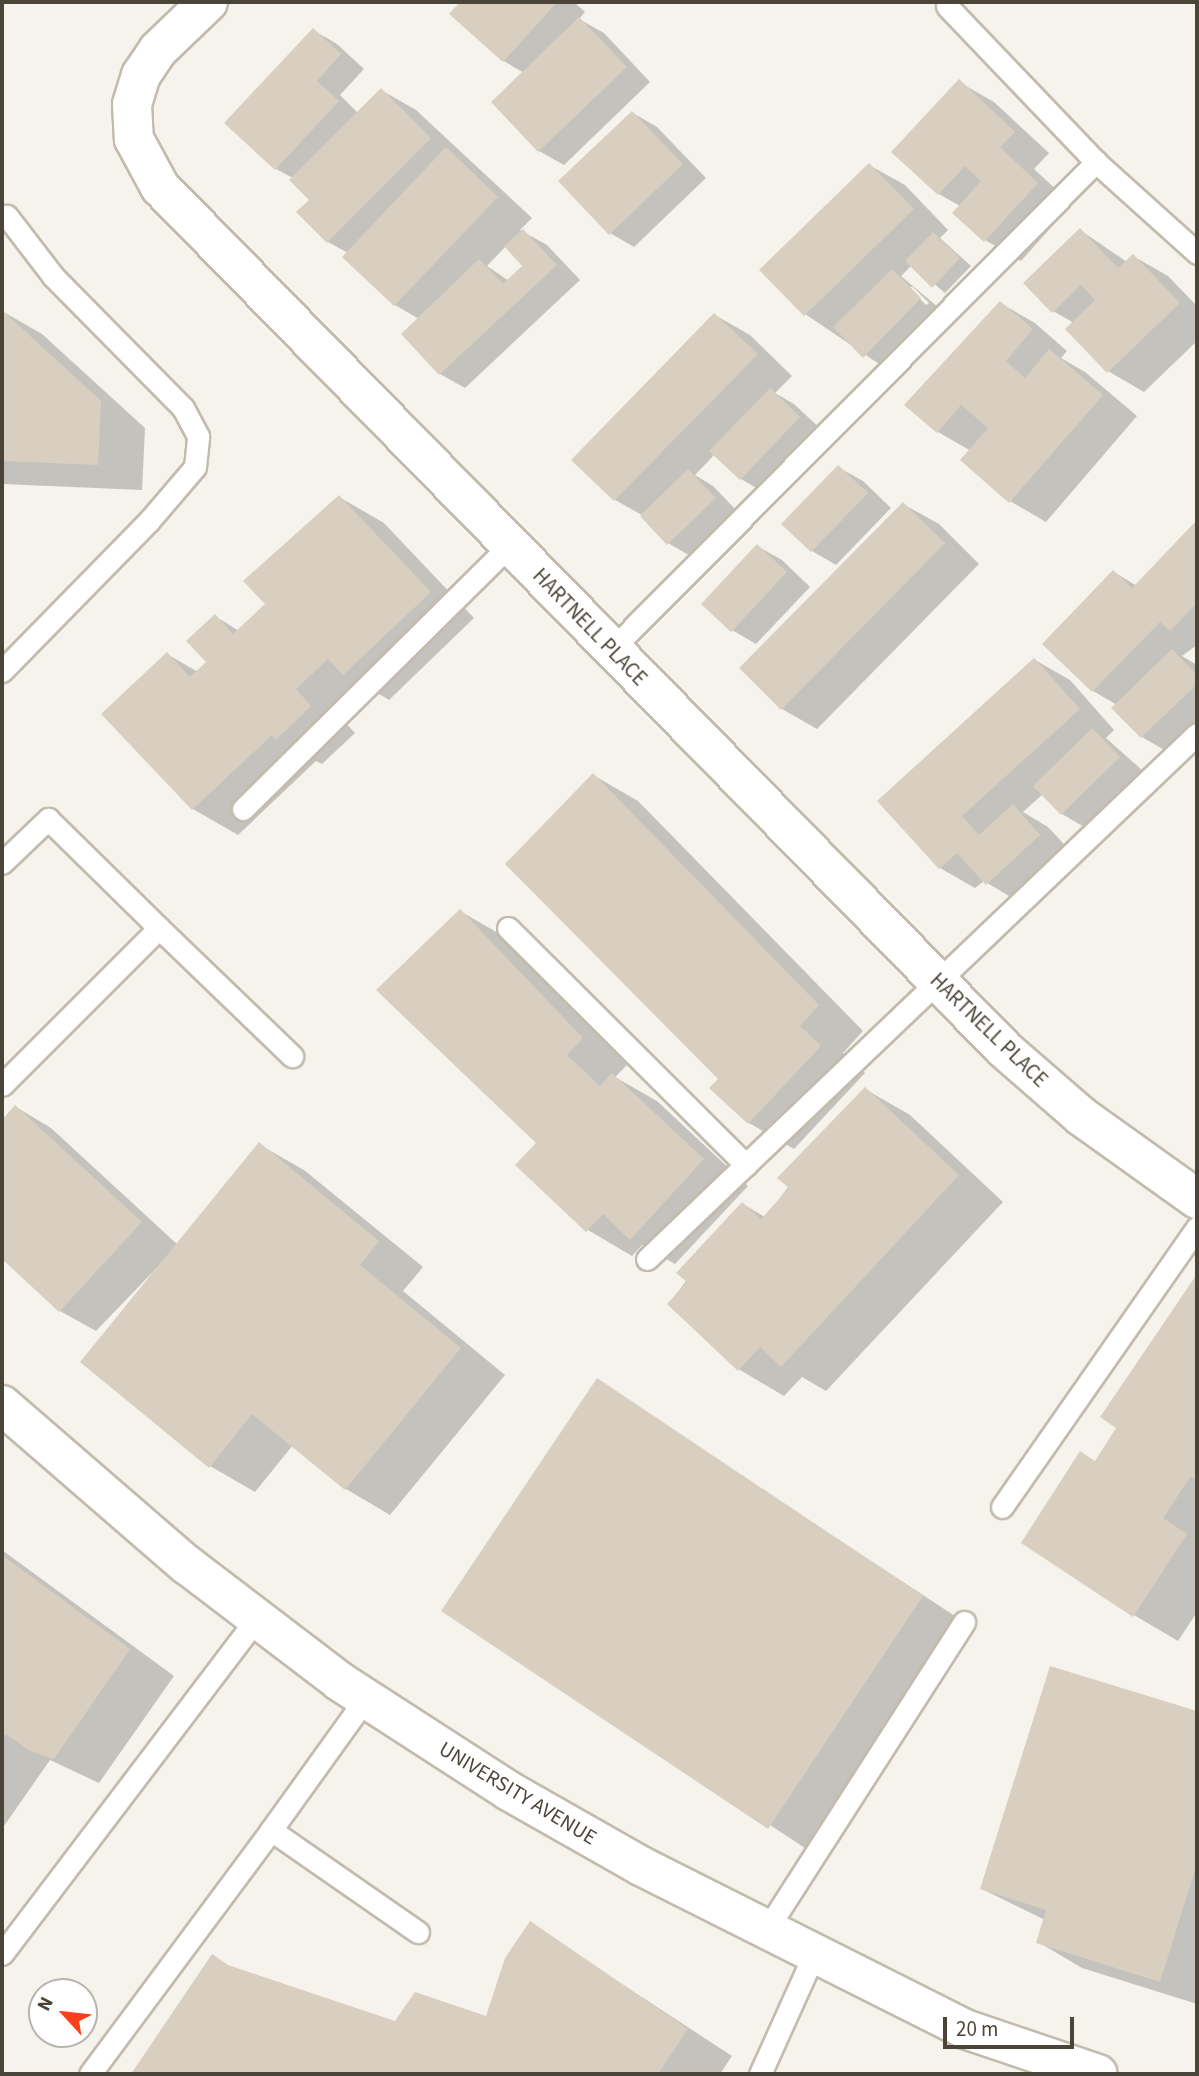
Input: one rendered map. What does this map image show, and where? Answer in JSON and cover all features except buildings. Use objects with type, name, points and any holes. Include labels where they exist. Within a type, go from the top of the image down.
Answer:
[{"type":"street","name":"HARTNELL PLACE","points":[[208,2],[158,50],[141,75],[132,104],[134,139],[142,161],[160,187],[1004,1049],[1081,1116],[1197,1199]]},
{"type":"street","name":"UNIVERSITY AVENUE","points":[[2,1405],[187,1565],[366,1698],[509,1791],[641,1866],[965,2029],[1098,2074]]},
{"type":"lane","points":[[947,6],[1096,162],[1197,253]]},
{"type":"lane","points":[[612,649],[1096,162]]},
{"type":"lane","points":[[2,671],[148,522],[195,467],[198,436],[183,408],[53,276],[7,216]]},
{"type":"lane","points":[[243,809],[510,545]]},
{"type":"lane","points":[[648,1259],[1197,734]]},
{"type":"lane","points":[[2,863],[48,819],[292,1056]]},
{"type":"lane","points":[[2,1085],[159,928]]},
{"type":"lane","points":[[508,928],[746,1165]]},
{"type":"lane","points":[[1002,1507],[1197,1227]]},
{"type":"lane","points":[[2,1954],[257,1618]]},
{"type":"lane","points":[[767,1928],[964,1622]]},
{"type":"lane","points":[[90,2074],[366,1698]]},
{"type":"lane","points":[[271,1830],[418,1932]]},
{"type":"lane","points":[[760,2074],[815,1952]]}]
